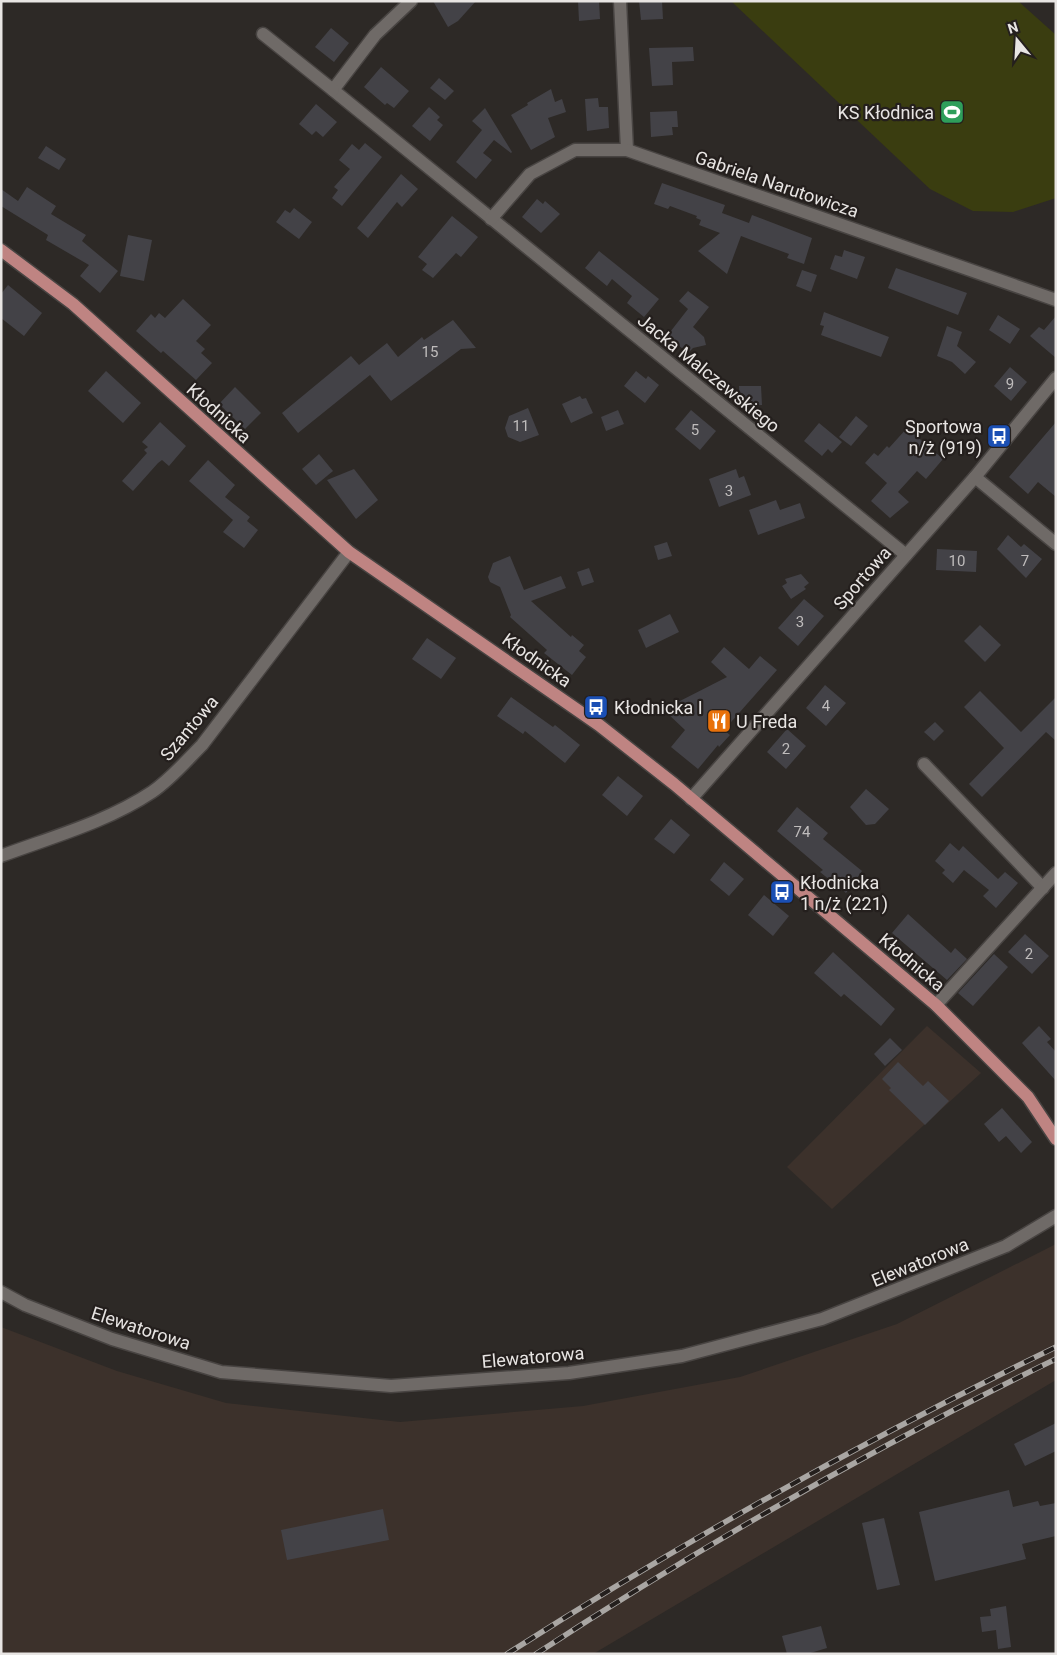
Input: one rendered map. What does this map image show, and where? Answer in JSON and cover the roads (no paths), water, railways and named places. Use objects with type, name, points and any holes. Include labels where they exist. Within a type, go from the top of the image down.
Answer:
[{"type":"main road","name":"Kłodnicka","points":[[1,250],[73,304],[349,552],[599,724],[691,799],[936,1006],[1028,1097],[1056,1139]]},
{"type":"street","points":[[333,90],[375,35],[411,1]]},
{"type":"street","points":[[491,219],[530,174],[576,150],[627,150],[620,1]]},
{"type":"street","name":"Jacka Malczewskiego","points":[[263,34],[906,555]]},
{"type":"street","name":"Gabriela Narutowicza","points":[[627,150],[1056,300]]},
{"type":"street","name":"Sportowa","points":[[691,799],[975,476],[1056,378]]},
{"type":"street","points":[[975,476],[1056,544]]},
{"type":"street","name":"Szantowa","points":[[1,856],[126,807],[153,791],[175,773],[202,744],[349,552]]},
{"type":"street","points":[[924,764],[1043,888]]},
{"type":"street","points":[[936,1006],[1056,874]]},
{"type":"street","name":"Elewatorowa","points":[[1,1292],[25,1306],[112,1339],[221,1372],[391,1386],[421,1384],[569,1373],[682,1356],[813,1322],[1006,1246],[1056,1216]]},
{"type":"railway","points":[[507,1654],[709,1531],[915,1418],[1056,1347]]},
{"type":"railway","points":[[536,1654],[662,1574],[791,1498],[922,1426],[1056,1359]]},
{"type":"place","name":"KS Kłodnica","points":[[952,112]]},
{"type":"place","name":"Sportowa n/ż (919)","points":[[999,436]]},
{"type":"place","name":"Kłodnicka I","points":[[596,707]]},
{"type":"place","name":"U Freda","points":[[719,721]]},
{"type":"place","name":"Kłodnicka 1 n/ż (221)","points":[[782,892]]}]
